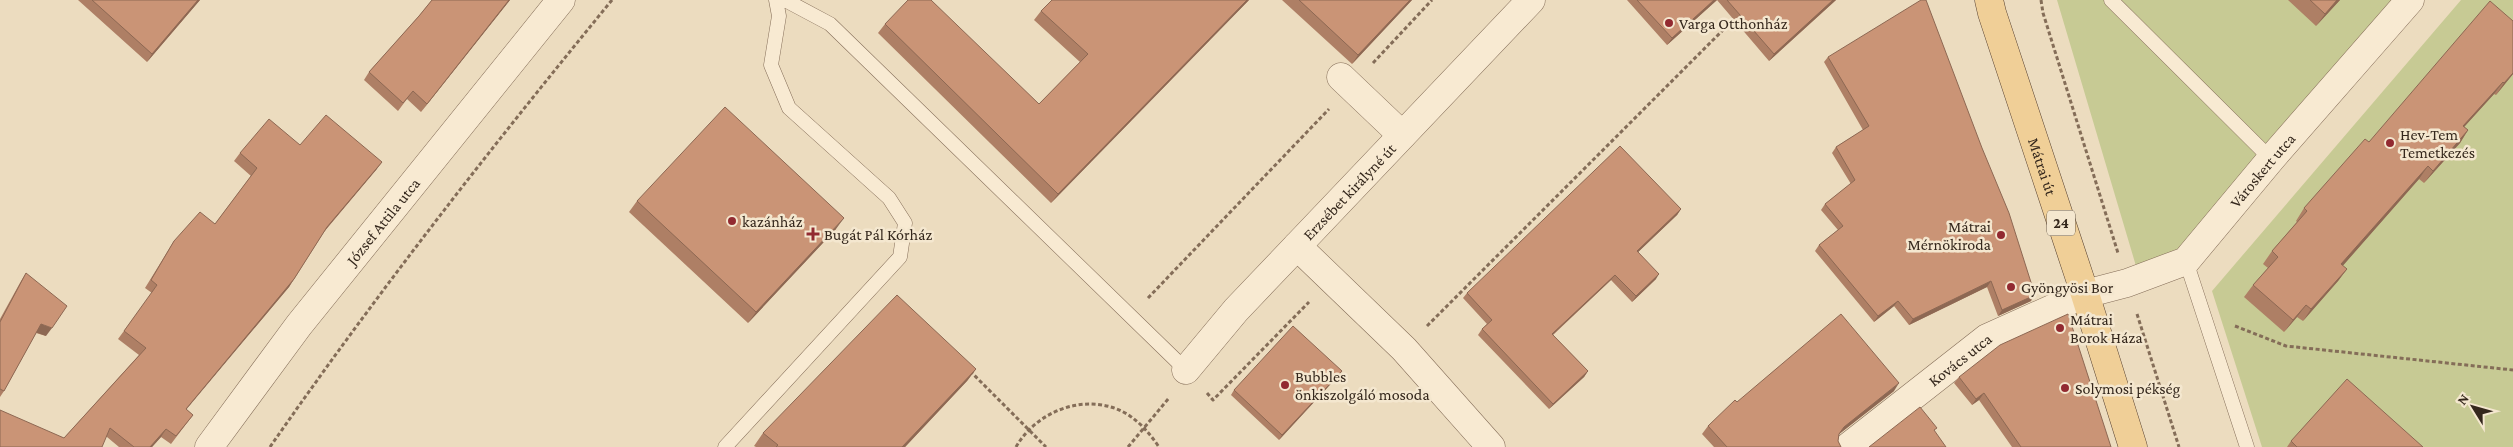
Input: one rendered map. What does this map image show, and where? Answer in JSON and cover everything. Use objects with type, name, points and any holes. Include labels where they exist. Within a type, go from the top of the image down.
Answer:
[{"type":"main road","name":"Mátrai út","points":[[1989,0],[2133,447]]},
{"type":"street","name":"József Attila utca","points":[[209,447],[299,325],[561,0]]},
{"type":"street","name":"Erzsébet királyné út","points":[[1491,447],[1404,349],[1298,246],[1531,0]]},
{"type":"street","name":"Városkert utca","points":[[2085,294],[2127,283],[2186,261],[2271,159],[2410,0]]},
{"type":"street","points":[[1346,82],[1402,136]]},
{"type":"street","points":[[1186,370],[1236,310],[1298,246]]},
{"type":"street","name":"Kovács utca","points":[[1848,447],[1987,338],[2085,294]]},
{"type":"lane","points":[[725,447],[900,257],[905,223],[889,198],[789,108],[771,65],[778,16],[776,0]]},
{"type":"lane","points":[[785,0],[830,24],[1186,370]]},
{"type":"lane","points":[[2110,0],[2271,159]]},
{"type":"lane","points":[[2186,261],[2247,447]]},
{"type":"path","points":[[270,447],[308,393],[497,141],[612,0]]},
{"type":"path","points":[[1131,316],[1346,82],[1432,0]]},
{"type":"path","points":[[2041,0],[2043,13],[2179,447]]},
{"type":"path","points":[[1404,349],[1739,14]]},
{"type":"path","points":[[1128,447],[1172,394],[1186,370],[1213,400],[1333,278]]},
{"type":"path","points":[[2204,314],[2286,346],[2513,370]]},
{"type":"path","points":[[963,364],[1046,447]]},
{"type":"path","points":[[1016,447],[1028,429],[1042,418],[1078,405],[1102,406],[1125,414],[1145,428],[1159,447]]},
{"type":"green space","points":[[2057,0],[2393,0],[2181,248],[2136,266]]},
{"type":"green space","points":[[2461,0],[2513,0],[2513,447],[2262,447],[2212,291]]},
{"type":"building","points":[[92,0],[198,0],[152,54]]},
{"type":"building","points":[[432,0],[509,0],[427,104],[413,91],[403,103],[369,72]]},
{"type":"building","points":[[908,0],[931,0],[1039,104],[1088,54],[1041,11],[1052,0],[1247,0],[1058,194],[885,24]]},
{"type":"building","points":[[1299,0],[1410,0],[1358,55]]},
{"type":"building","name":"Varga Otthonház","points":[[1637,0],[1714,0],[1672,38]]},
{"type":"building","points":[[1727,0],[1833,0],[1774,54]]},
{"type":"building","points":[[1921,0],[1926,0],[1982,148],[2009,213],[2035,295],[2002,310],[1991,281],[1913,319],[1898,301],[1878,316],[1819,245],[1843,226],[1825,204],[1855,180],[1836,147],[1869,126],[1828,57]]},
{"type":"building","points":[[2310,0],[2337,0],[2325,14]]},
{"type":"building","points":[[2490,1],[2513,21],[2513,73],[2463,126],[2468,130],[2433,171],[2428,166],[2341,264],[2347,269],[2311,309],[2306,305],[2293,320],[2253,285],[2278,257],[2272,251],[2307,211],[2304,208],[2365,139],[2369,142]]},
{"type":"building","name":"kazánház","points":[[725,107],[844,218],[756,312],[637,201]]},
{"type":"building","points":[[326,115],[382,162],[327,227],[294,279],[186,409],[193,415],[176,436],[166,429],[150,447],[134,447],[110,428],[102,447],[0,447],[0,410],[64,438],[146,348],[124,331],[157,285],[151,280],[174,241],[200,212],[215,224],[257,168],[240,153],[269,119],[300,145]]},
{"type":"building","points":[[1620,146],[1681,209],[1637,251],[1659,274],[1636,296],[1615,275],[1552,334],[1588,371],[1553,404],[1482,329],[1492,320],[1467,293]]},
{"type":"building","points":[[26,273],[67,306],[52,328],[41,324],[4,391],[0,389],[0,322]]},
{"type":"building","points":[[897,295],[976,369],[902,447],[776,447],[778,445],[763,433]]},
{"type":"building","points":[[1841,314],[1899,383],[1844,427],[1839,434],[1838,441],[1841,447],[1727,447],[1708,426],[1735,400],[1737,402]]},
{"type":"building","points":[[2068,314],[2111,447],[2021,447],[1984,393],[1976,399],[1959,377],[2000,345]]},
{"type":"building","name":"Bubbles önkiszolgáló mosoda","points":[[1293,326],[1342,371],[1282,435],[1234,390]]},
{"type":"building","points":[[2347,379],[2423,447],[2297,447],[2291,441]]},
{"type":"building","points":[[1920,407],[1937,428],[1934,430],[1946,447],[1869,447]]},
{"type":"place","name":"Varga Otthonház","points":[[1669,23]]},
{"type":"place","name":"Hev-Tem Temetkezés","points":[[2390,143]]},
{"type":"place","name":"kazánház","points":[[732,221]]},
{"type":"place","name":"Bugát Pál Kórház","points":[[813,234]]},
{"type":"place","name":"Mátrai Mérnökiroda","points":[[2001,235]]},
{"type":"place","name":"Gyöngyösi Bor","points":[[2011,287]]},
{"type":"place","name":"Mátrai Borok Háza","points":[[2060,328]]},
{"type":"place","name":"Bubbles önkiszolgáló mosoda","points":[[1285,385]]},
{"type":"place","name":"Solymosi pékség","points":[[2065,388]]}]
